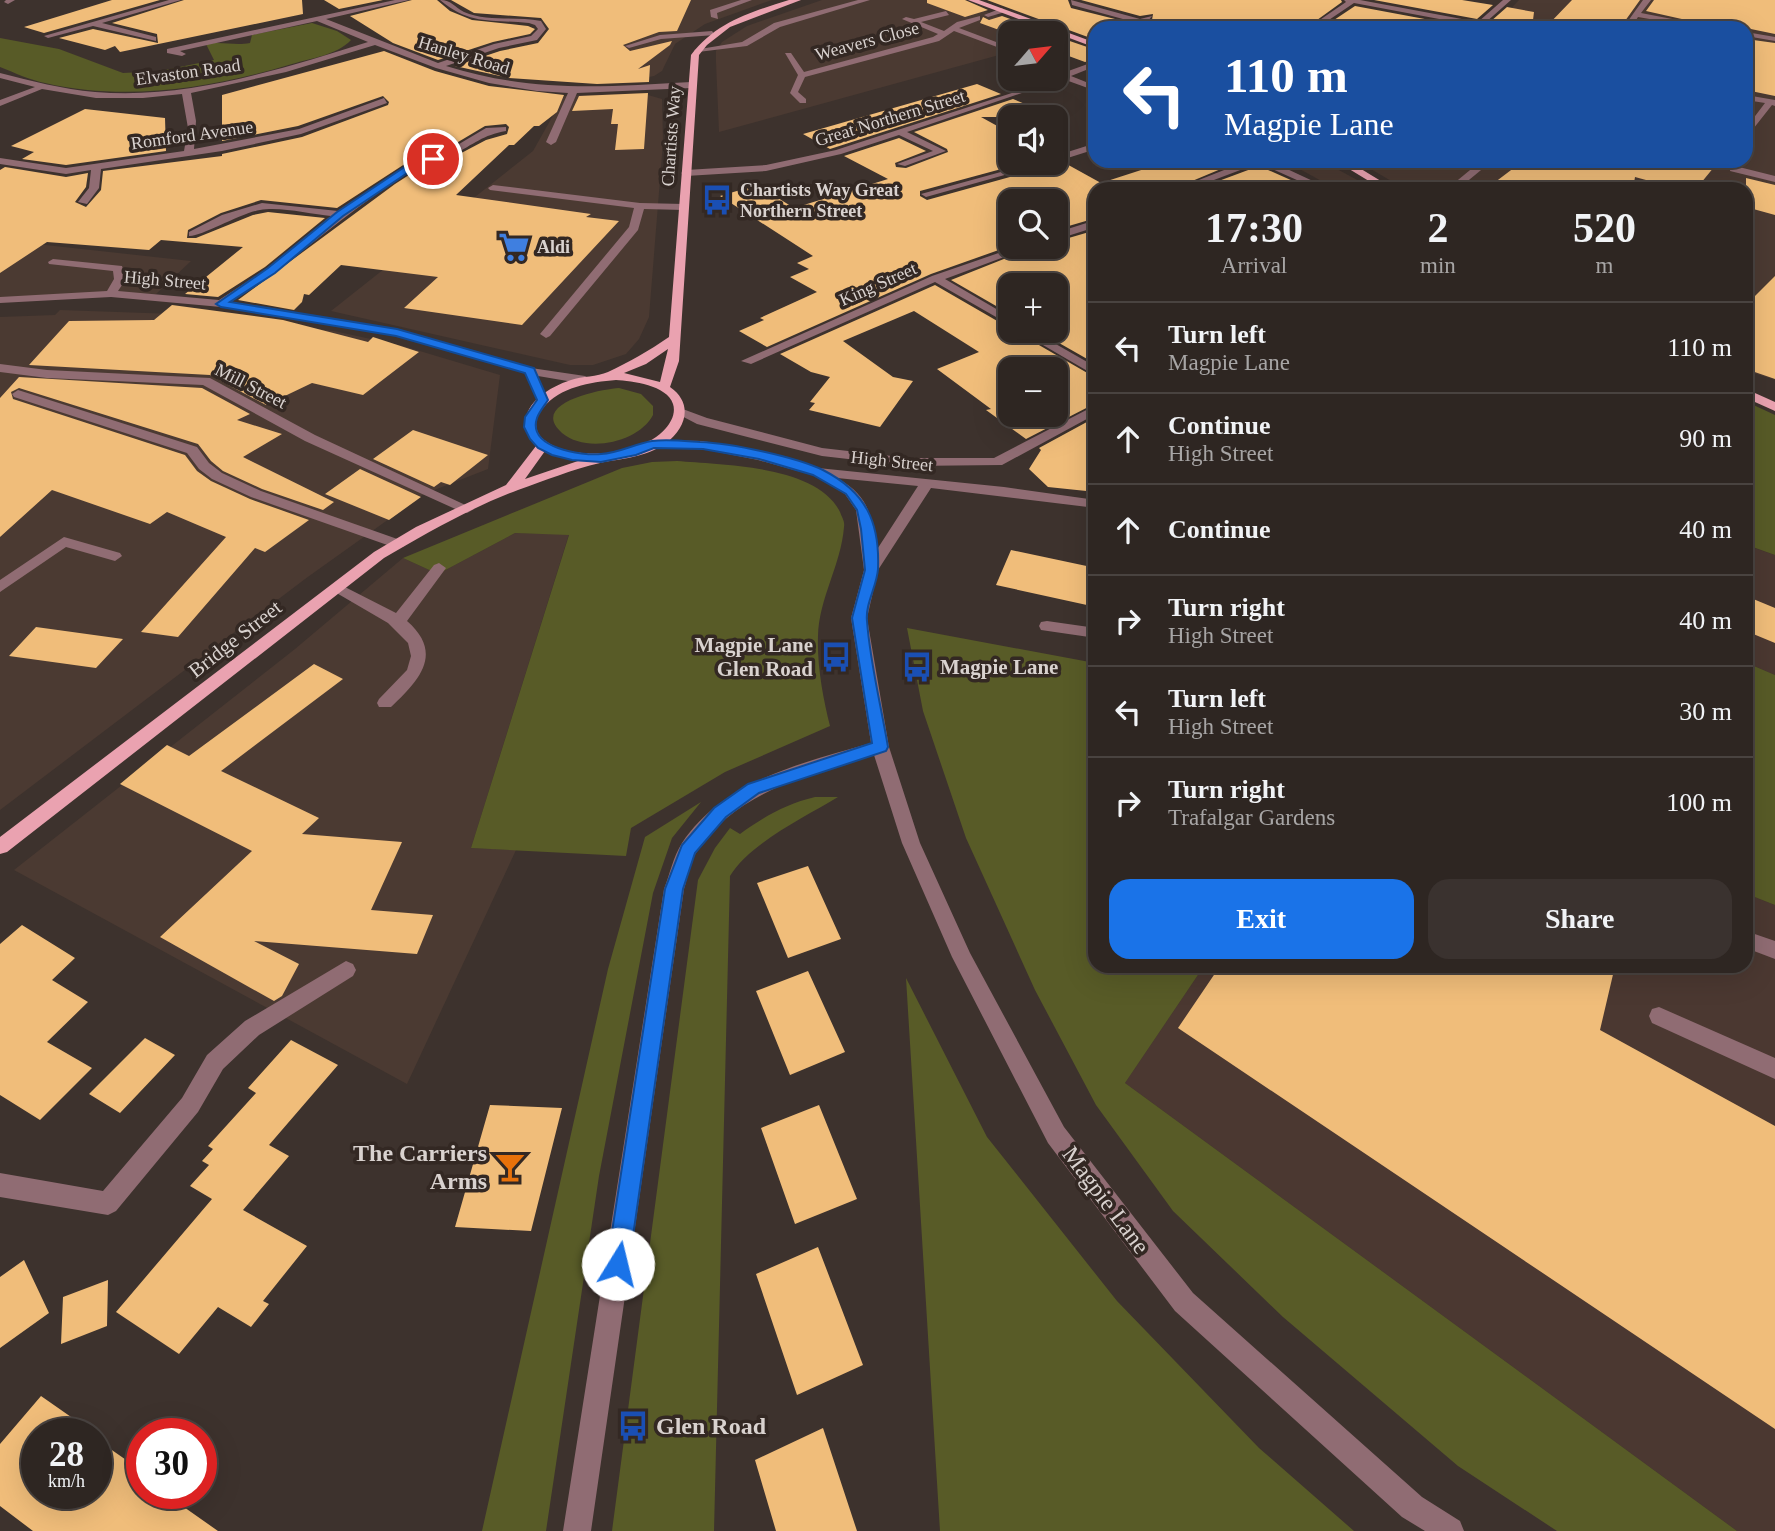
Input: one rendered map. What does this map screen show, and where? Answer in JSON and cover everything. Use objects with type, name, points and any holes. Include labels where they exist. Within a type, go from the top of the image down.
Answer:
[{"type":"main road","name":"Chartists Way","points":[[664,387],[673,361],[691,85],[698,50],[712,33],[736,21],[797,0]]},
{"type":"main road","points":[[972,0],[1088,43]]},
{"type":"main road","points":[[1353,168],[1377,182]]},
{"type":"main road","points":[[603,377],[642,361],[674,339]]},
{"type":"main road","points":[[629,376],[664,387],[680,404],[676,425],[653,444],[632,453],[601,458],[572,457],[542,445],[534,437],[530,427],[531,417],[542,400],[554,391],[584,380],[629,376]]},
{"type":"main road","points":[[1753,397],[1775,408]]},
{"type":"main road","points":[[512,488],[542,445]]},
{"type":"main road","name":"Bridge Street","points":[[0,847],[336,588],[398,544],[512,488],[601,458]]},
{"type":"street","points":[[48,36],[92,20],[177,0]]},
{"type":"street","points":[[182,54],[170,51],[405,0]]},
{"type":"street","points":[[438,66],[497,46],[534,38],[542,29],[538,23],[526,20],[485,19],[463,14],[444,0]]},
{"type":"street","points":[[715,17],[713,12],[748,0]]},
{"type":"street","points":[[698,50],[744,44],[777,25],[866,0]]},
{"type":"street","points":[[1075,0],[1075,3],[1086,8],[1148,21]]},
{"type":"street","points":[[1322,21],[1350,0],[1463,21]]},
{"type":"street","points":[[1384,7],[1391,0]]},
{"type":"street","points":[[1483,21],[1507,0]]},
{"type":"street","points":[[1633,21],[1647,0]]},
{"type":"street","points":[[988,15],[1002,10]]},
{"type":"street","points":[[946,13],[909,20],[998,45]]},
{"type":"street","points":[[700,14],[736,21]]},
{"type":"street","points":[[1638,15],[1674,21]]},
{"type":"street","name":"Weavers Close","points":[[802,75],[936,39],[977,18]]},
{"type":"street","name":"Hanley Road","points":[[318,19],[438,66],[518,87],[573,89],[691,85]]},
{"type":"street","points":[[92,20],[153,38]]},
{"type":"street","points":[[629,46],[660,37],[712,33]]},
{"type":"street","points":[[1753,35],[1775,38]]},
{"type":"street","name":"Elvaston Road","points":[[0,75],[38,89],[81,96],[132,96],[238,83],[377,42]]},
{"type":"street","points":[[788,55],[802,75],[794,93],[803,101]]},
{"type":"street","name":"Great Northern Street","points":[[1068,74],[1088,66]]},
{"type":"street","points":[[1068,78],[1088,86]]},
{"type":"street","points":[[0,103],[38,89]]},
{"type":"street","points":[[551,142],[573,89]]},
{"type":"street","points":[[186,91],[193,127],[189,151]]},
{"type":"street","name":"Great Northern Street","points":[[686,173],[778,166],[838,152],[1020,91]]},
{"type":"street","points":[[1753,98],[1773,102],[1753,126]]},
{"type":"street","name":"Romford Avenue","points":[[0,162],[66,171],[236,146],[301,131],[384,101]]},
{"type":"street","points":[[221,304],[271,271],[340,214],[418,162],[447,155],[489,130],[503,129]]},
{"type":"street","points":[[901,132],[941,151],[902,164]]},
{"type":"street","points":[[1068,155],[1088,149]]},
{"type":"street","points":[[83,202],[94,188],[96,166]]},
{"type":"street","points":[[1200,182],[1237,168]]},
{"type":"street","points":[[1278,168],[1309,182]]},
{"type":"street","points":[[1461,182],[1478,168]]},
{"type":"street","points":[[1734,168],[1775,179]]},
{"type":"street","points":[[926,194],[998,175]]},
{"type":"street","points":[[493,188],[640,206],[684,207]]},
{"type":"street","points":[[192,234],[226,217],[262,206],[340,214]]},
{"type":"street","points":[[546,334],[634,228],[640,206]]},
{"type":"street","points":[[1068,233],[1088,226]]},
{"type":"street","name":"King Street","points":[[747,361],[936,278],[998,257]]},
{"type":"street","points":[[53,262],[118,268],[120,279],[111,294]]},
{"type":"street","points":[[936,278],[998,314]]},
{"type":"street","name":"High Street","points":[[0,300],[111,294],[221,304],[397,333],[530,371],[584,380]]},
{"type":"street","points":[[1045,343],[1088,368]]},
{"type":"street","name":"Mill Street","points":[[0,368],[47,374],[206,381],[310,438],[467,509]]},
{"type":"street","points":[[530,371],[542,400]]},
{"type":"street","points":[[18,394],[192,450],[204,466],[217,476],[256,494],[398,544]]},
{"type":"street","name":"High Street","points":[[680,412],[714,424],[822,452],[909,462],[997,462]]},
{"type":"street","points":[[1004,491],[997,462],[1088,413]]},
{"type":"street","name":"High Street","points":[[653,444],[703,445],[760,456],[817,472],[1004,491],[1088,503]]},
{"type":"street","points":[[822,452],[886,468],[909,483],[916,497]]},
{"type":"street","name":"Magpie Lane","points":[[817,472],[850,491],[863,510],[871,570]]},
{"type":"street","name":"Magpie Lane","points":[[926,484],[871,570],[859,618],[880,747],[911,843],[962,957],[1056,1135],[1184,1302],[1412,1507],[1450,1531]]},
{"type":"street","points":[[0,587],[64,542],[115,556]]},
{"type":"street","points":[[398,622],[439,568]]},
{"type":"street","points":[[336,588],[374,605],[398,622],[414,638],[419,661],[414,673],[385,703]]},
{"type":"street","points":[[1046,626],[1088,632]]},
{"type":"street","points":[[578,1531],[674,889],[688,850],[720,812],[753,788],[880,747]]},
{"type":"street","points":[[1753,942],[1775,950]]},
{"type":"street","points":[[0,1185],[108,1203],[190,1105],[215,1062],[252,1028],[346,970]]},
{"type":"street","points":[[1659,1016],[1775,1069]]},
{"type":"shaded area","points":[[566,0],[772,0],[705,24],[675,44],[662,71],[654,76],[629,81],[582,83],[547,79]]},
{"type":"shaded area","points":[[822,0],[954,0],[1013,21],[998,21],[998,55],[719,132],[716,51],[722,42],[747,26]]},
{"type":"shaded area","points":[[1519,0],[1775,0],[1775,380],[1753,373],[1753,182],[1393,182],[1369,168],[1753,168],[1753,21],[1500,20]]},
{"type":"shaded area","points":[[641,93],[662,99],[663,142],[649,317],[639,339],[626,354],[593,365],[570,365],[331,311],[533,151],[564,96]]},
{"type":"shaded area","points":[[1298,168],[1335,168],[1361,182],[1323,182]]},
{"type":"shaded area","points":[[0,240],[191,261],[156,294],[79,293],[0,299]]},
{"type":"shaded area","points":[[60,310],[175,314],[334,331],[403,346],[500,375],[488,469],[424,494],[305,579],[0,810],[0,317],[55,315]]},
{"type":"shaded area","points":[[515,533],[569,534],[471,848],[516,850],[407,1084],[14,870],[295,649],[403,558],[438,574]]},
{"type":"shaded area","points":[[1753,547],[1775,555],[1775,675],[1753,666]]},
{"type":"shaded area","points":[[1753,896],[1775,905],[1775,1531],[1737,1531],[1125,1083],[1199,973],[1753,973]]},
{"type":"green space","points":[[312,23],[337,31],[351,40],[324,55],[201,86],[138,92],[76,89],[39,82],[0,67],[0,38],[59,49],[123,73],[160,71],[214,60],[206,44],[250,43],[252,35]]},
{"type":"green space","points":[[619,388],[641,394],[653,406],[653,415],[646,424],[625,438],[598,444],[585,443],[562,433],[554,422],[554,413],[571,400],[598,391]]},
{"type":"green space","points":[[1753,405],[1775,415],[1775,555],[1753,547]]},
{"type":"green space","points":[[677,461],[767,470],[790,476],[828,496],[840,512],[844,523],[842,541],[822,608],[818,636],[821,682],[830,726],[725,772],[631,828],[626,856],[471,848],[569,535],[515,533],[438,574],[403,558],[622,468],[652,462]]},
{"type":"green space","points":[[907,628],[1088,662],[1088,973],[1199,973],[1125,1083],[1737,1531],[1557,1531],[1458,1466],[1283,1317],[1173,1211],[1096,1105],[1035,990],[966,838],[923,711]]},
{"type":"green space","points":[[1753,666],[1775,675],[1775,905],[1753,896]]},
{"type":"green space","points":[[815,797],[838,797],[764,842],[739,864],[730,876],[714,1531],[612,1531],[698,880],[715,848],[730,828],[740,834],[776,811]]},
{"type":"green space","points":[[701,802],[672,838],[653,893],[599,1176],[546,1531],[482,1531],[608,969],[645,837]]},
{"type":"green space","points":[[906,978],[987,1137],[1117,1301],[1259,1448],[1354,1531],[940,1531]]},
{"type":"building","points":[[112,0],[160,0],[44,33],[24,27]]},
{"type":"building","points":[[184,0],[302,0],[303,14],[120,52],[115,46],[105,50],[59,38],[93,29],[158,43],[157,34],[112,23]]},
{"type":"building","points":[[324,0],[383,0],[339,9]]},
{"type":"building","points":[[412,0],[437,0],[450,11],[472,20],[535,29],[530,34],[493,42],[438,60],[393,43],[350,16]]},
{"type":"building","points":[[451,0],[691,0],[677,31],[659,32],[623,45],[630,51],[672,41],[638,69],[650,65],[649,82],[597,84],[509,78],[455,66],[500,51],[538,43],[549,29],[541,18],[474,13]]},
{"type":"building","points":[[927,0],[965,0],[988,10],[965,17],[927,3]]},
{"type":"building","points":[[987,0],[1068,0],[1071,8],[1123,21],[1088,21],[1088,37],[1068,30],[1068,21],[1044,21]]},
{"type":"building","points":[[1081,0],[1342,2],[1316,21],[1155,21],[1152,20],[1153,14],[1140,16]]},
{"type":"building","points":[[1374,0],[1462,0],[1493,5],[1477,19]]},
{"type":"building","points":[[1572,0],[1640,0],[1625,21],[1552,21]]},
{"type":"building","points":[[1654,0],[1775,0],[1775,34],[1753,29],[1753,21],[1691,21],[1646,11]]},
{"type":"building","points":[[1355,6],[1435,21],[1332,21]]},
{"type":"building","points":[[1507,7],[1534,12],[1533,21],[1491,21]]},
{"type":"building","points":[[1002,16],[1016,21],[998,21],[998,30],[980,23],[983,17],[989,20]]},
{"type":"building","points":[[1068,40],[1088,47],[1088,61],[1068,56]]},
{"type":"building","points":[[1753,40],[1775,43],[1775,96],[1753,91]]},
{"type":"building","points":[[384,51],[435,71],[489,86],[564,95],[557,112],[539,126],[534,126],[514,145],[509,145],[456,195],[591,214],[586,217],[619,221],[522,325],[404,308],[438,277],[341,265],[309,295],[304,294],[302,302],[294,310],[238,300],[395,184],[423,166],[450,159],[486,140],[507,134],[509,127],[506,124],[485,126],[443,151],[414,158],[337,208],[261,200],[221,213],[188,230],[187,238],[196,238],[253,215],[268,212],[325,218],[265,267],[218,297],[185,294],[243,247],[161,240],[149,250],[47,242],[0,273],[0,170],[5,167],[66,177],[88,173],[86,187],[75,202],[86,207],[101,190],[103,171],[222,156],[302,137],[388,105],[389,102],[383,96],[298,126],[222,141],[222,95]]},
{"type":"building","points":[[977,84],[1001,94],[830,149],[803,134]]},
{"type":"building","points":[[648,93],[644,149],[615,150],[618,124],[611,124],[613,109],[572,111],[579,96]]},
{"type":"building","points":[[1013,99],[1027,105],[998,105],[998,117],[981,117],[998,126],[998,170],[920,191],[920,196],[927,200],[1017,175],[1068,175],[1068,165],[1099,182],[1088,182],[1088,220],[1068,226],[1068,189],[998,189],[998,250],[931,274],[767,347],[739,331],[764,320],[760,318],[817,292],[790,277],[809,269],[797,263],[813,256],[720,196],[757,185],[794,208],[888,179],[844,156],[899,138],[926,151],[895,163],[896,167],[906,168],[948,152],[914,132]]},
{"type":"building","points":[[85,109],[165,118],[166,151],[66,165],[22,159],[34,152],[11,146]]},
{"type":"building","points":[[1147,168],[1223,168],[1190,182],[1104,182]]},
{"type":"building","points":[[1254,168],[1264,168],[1295,182],[1216,182]]},
{"type":"building","points":[[1514,168],[1713,168],[1702,182],[1653,182],[1635,177],[1634,182],[1495,182]]},
{"type":"building","points":[[1746,178],[1775,185],[1775,215],[1753,209],[1753,182],[1746,182]]},
{"type":"building","points":[[1088,232],[1088,359],[1059,343],[1068,343],[1068,273],[998,273],[998,307],[951,280],[1004,259],[1068,259],[1068,238]]},
{"type":"building","points":[[1775,276],[1775,379],[1753,371],[1753,298]]},
{"type":"building","points":[[935,285],[998,321],[998,343],[1035,343],[1060,357],[998,357],[998,419],[986,410],[991,409],[937,369],[979,352],[914,311],[843,341],[893,377],[913,381],[880,427],[809,410],[815,403],[810,402],[830,377],[811,372],[780,354]]},
{"type":"building","points":[[172,305],[283,320],[368,342],[373,337],[419,352],[363,395],[312,383],[266,405],[210,375],[29,365],[69,321],[154,320]]},
{"type":"building","points":[[1068,362],[1088,373],[1088,407],[1068,417]]},
{"type":"building","points":[[19,377],[202,388],[250,414],[237,420],[282,434],[243,457],[334,502],[323,510],[262,489],[223,471],[198,444],[19,388],[11,392],[13,399],[185,455],[197,471],[211,481],[250,499],[309,520],[265,552],[255,548],[178,637],[141,632],[226,537],[167,512],[150,524],[52,490],[0,537],[0,398]]},
{"type":"building","points":[[1088,421],[1088,491],[1048,487],[1029,469],[1041,450],[1039,448]]},
{"type":"building","points":[[1009,427],[1049,427],[1026,439]]},
{"type":"building","points":[[413,430],[488,455],[450,485],[441,482],[434,487],[373,459]]},
{"type":"building","points":[[360,469],[421,497],[389,520],[325,494]]},
{"type":"building","points":[[1011,550],[1088,566],[1088,605],[996,585]]},
{"type":"building","points":[[1753,599],[1775,608],[1775,643],[1753,634]]},
{"type":"building","points":[[36,627],[123,639],[96,668],[9,656]]},
{"type":"building","points":[[314,664],[343,679],[221,771],[319,818],[302,834],[402,842],[371,910],[433,915],[417,954],[254,941],[299,964],[282,996],[274,1001],[160,937],[252,851],[120,784],[167,745],[189,756]]},
{"type":"building","points":[[808,866],[841,939],[788,958],[757,883]]},
{"type":"building","points":[[22,925],[75,958],[52,980],[88,1002],[47,1042],[92,1068],[40,1120],[0,1095],[0,944]]},
{"type":"building","points":[[808,971],[845,1052],[790,1075],[756,991]]},
{"type":"building","points":[[1215,973],[1613,973],[1600,1030],[1775,1126],[1775,1429],[1178,1028]]},
{"type":"building","points":[[145,1038],[175,1055],[120,1113],[89,1094]]},
{"type":"building","points":[[291,1040],[338,1065],[269,1145],[289,1156],[243,1210],[307,1246],[263,1301],[269,1304],[251,1327],[218,1307],[179,1354],[116,1312],[212,1199],[190,1186],[209,1165],[202,1161],[213,1149],[208,1146],[256,1093],[248,1088]]},
{"type":"building","name":"The Carriers Arms","points":[[490,1105],[562,1108],[531,1231],[455,1227]]},
{"type":"building","points":[[819,1105],[857,1199],[795,1224],[761,1128]]},
{"type":"building","points":[[818,1247],[863,1365],[797,1395],[756,1274]]},
{"type":"building","points":[[24,1260],[49,1313],[0,1348],[0,1277]]},
{"type":"building","points":[[108,1280],[107,1326],[61,1344],[63,1297]]},
{"type":"building","points":[[41,1396],[73,1418],[22,1418]]},
{"type":"building","points":[[21,1419],[21,1509],[112,1509],[112,1450],[126,1460],[126,1509],[187,1509],[218,1531],[33,1531],[0,1506],[0,1444]]},
{"type":"building","points":[[823,1428],[857,1531],[776,1531],[755,1460]]},
{"type":"place","name":"Chartists Way Great Northern Street","points":[[717,200]]},
{"type":"place","name":"Aldi","points":[[514,247]]},
{"type":"place","name":"Magpie Lane Glen Road","points":[[836,657]]},
{"type":"place","name":"Magpie Lane","points":[[917,667]]},
{"type":"place","name":"The Carriers Arms","points":[[510,1167]]},
{"type":"place","name":"Glen Road","points":[[633,1426]]},
{"type":"route","points":[[433,159],[418,162],[340,214],[271,271],[221,304],[397,333],[530,371],[542,400],[531,417],[530,427],[534,437],[542,445],[556,452],[572,457],[601,458],[621,456],[653,444],[703,445],[760,456],[817,472],[850,491],[863,510],[867,529],[871,570],[859,618],[880,747],[753,788],[720,812],[688,850],[674,889],[618,1264]]}]
